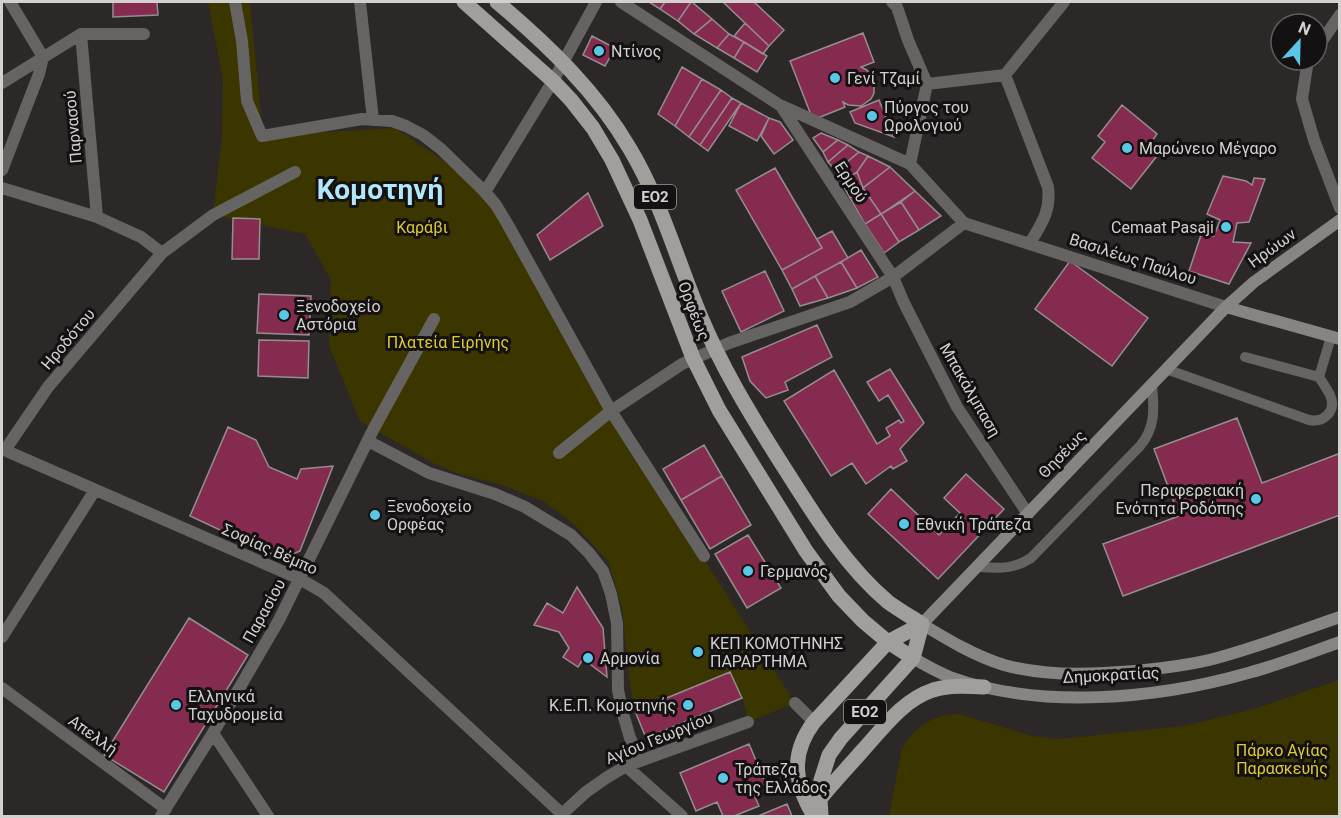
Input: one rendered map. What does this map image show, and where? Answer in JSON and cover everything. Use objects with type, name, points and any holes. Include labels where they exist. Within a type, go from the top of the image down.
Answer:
[{"type":"main road","name":"Ορφέως","points":[[464,2],[554,81],[593,128],[612,160],[640,220],[693,358],[719,410],[822,574],[851,610],[888,642]]},
{"type":"main road","name":"Ορφέως","points":[[497,2],[564,64],[606,113],[629,147],[648,182],[662,212],[700,314],[741,399],[801,495],[835,542],[873,588],[889,602],[922,624]]},
{"type":"main road","name":"ΕΟ2","points":[[814,816],[800,788],[798,756],[806,733],[888,642],[922,624]]},
{"type":"main road","name":"ΕΟ2","points":[[821,816],[821,780],[829,755],[841,738],[913,658],[922,624]]},
{"type":"main road","name":"Δημοκρατίας","points":[[888,642],[913,658]]},
{"type":"main road","points":[[820,799],[885,725],[908,704],[932,690],[964,686],[984,687]]},
{"type":"street","points":[[2,170],[39,74],[43,57],[10,2]]},
{"type":"street","points":[[235,2],[242,41],[247,101],[262,136],[362,119],[392,121],[423,135],[441,149],[485,192],[508,225],[611,411],[704,556]]},
{"type":"street","points":[[360,2],[373,120]]},
{"type":"street","points":[[485,192],[564,64],[596,2]]},
{"type":"street","name":"Ερμού","points":[[621,2],[781,106],[910,164]]},
{"type":"street","points":[[559,453],[611,411],[682,364],[715,348],[850,302],[893,277],[964,223],[910,164],[927,84],[897,7],[892,2]]},
{"type":"street","points":[[927,84],[1005,75],[1064,2]]},
{"type":"street","points":[[1329,31],[1340,15]]},
{"type":"street","points":[[2,83],[81,34],[144,34]]},
{"type":"street","name":"Παρνασού","points":[[81,34],[97,217]]},
{"type":"street","points":[[1306,72],[1302,99],[1314,140],[1340,208]]},
{"type":"street","points":[[1005,75],[1048,187],[1047,212],[1030,243]]},
{"type":"street","name":"Ερμού","points":[[781,106],[893,277]]},
{"type":"street","name":"Ηροδότου","points":[[3,450],[48,387],[162,253],[213,215],[296,172]]},
{"type":"street","points":[[2,188],[97,217],[141,237],[162,253]]},
{"type":"street","name":"Ηρώων","points":[[1226,307],[1254,282],[1340,220]]},
{"type":"street","name":"Βασιλέως Παύλου","points":[[964,223],[1226,307]]},
{"type":"street","name":"Μπακάλμπαση","points":[[893,277],[957,406],[1028,514]]},
{"type":"street","points":[[1226,307],[1335,338]]},
{"type":"street","name":"Θησέως","points":[[922,624],[1226,307]]},
{"type":"street","name":"Παρασίου","points":[[163,813],[279,620],[368,441],[434,319]]},
{"type":"street","points":[[368,441],[429,473],[495,494],[525,507],[571,535],[589,553],[603,571],[611,594],[617,623],[618,690],[630,738],[642,760]]},
{"type":"street","name":"Σοφίας Βέμπο","points":[[3,450],[300,579],[324,593],[561,815]]},
{"type":"street","points":[[2,637],[95,490]]},
{"type":"street","points":[[922,624],[970,651],[1003,664],[1037,672],[1089,674],[1129,672],[1208,660],[1243,651],[1340,617]]},
{"type":"street","name":"Δημοκρατίας","points":[[913,658],[949,676],[984,687],[1037,695],[1088,697],[1142,694],[1195,686],[1250,673],[1340,642]]},
{"type":"street","name":"Απελλή","points":[[2,688],[163,813]]},
{"type":"street","points":[[795,704],[814,722]]},
{"type":"street","name":"Αγίου Γεωργίου","points":[[561,815],[586,792],[626,766],[748,722]]},
{"type":"street","points":[[213,733],[268,816]]},
{"type":"street","points":[[626,766],[682,816]]},
{"type":"lane","points":[[1319,377],[1335,338]]},
{"type":"lane","points":[[1166,369],[1313,421],[1328,416],[1332,402],[1319,377],[1245,357]]},
{"type":"lane","points":[[977,567],[1007,568],[1024,563],[1031,558],[1146,440],[1153,424],[1152,385]]},
{"type":"green space","name":"Πλατεία Ειρήνης","points":[[208,2],[250,2],[263,136],[395,128],[484,188],[611,411],[795,703],[748,722],[743,699],[730,672],[635,711],[629,679],[622,608],[608,561],[575,525],[543,501],[505,486],[456,473],[433,463],[360,421],[329,346],[331,280],[305,234],[213,215],[222,137],[223,79]]},
{"type":"green space","name":"Πάρκο Αγίας Παρασκευής","points":[[1339,680],[1339,816],[889,816],[901,752],[917,729],[941,717],[959,714],[1032,736],[1059,739],[1184,726],[1254,709]]},
{"type":"building","points":[[113,2],[157,2],[158,15],[113,17]]},
{"type":"building","points":[[649,2],[665,2],[660,9]]},
{"type":"building","points":[[665,2],[691,2],[678,21],[660,9]]},
{"type":"building","points":[[691,2],[712,19],[694,34],[678,21]]},
{"type":"building","points":[[723,2],[754,2],[784,30],[769,46]]},
{"type":"building","points":[[712,19],[729,34],[717,48],[694,34]]},
{"type":"building","points":[[745,23],[769,46],[763,54],[734,36]]},
{"type":"building","name":"Γενί Τζαμί","points":[[863,33],[874,62],[861,67],[867,70],[874,81],[874,93],[871,99],[861,106],[848,105],[843,102],[845,107],[813,120],[790,61]]},
{"type":"building","points":[[729,34],[744,42],[734,58],[717,48]]},
{"type":"building","name":"Ντίνος","points":[[592,36],[615,48],[605,66],[583,55]]},
{"type":"building","points":[[744,42],[767,56],[757,72],[734,58]]},
{"type":"building","points":[[682,67],[702,79],[675,126],[658,114]]},
{"type":"building","points":[[702,79],[721,90],[689,137],[675,126]]},
{"type":"building","points":[[721,90],[732,98],[700,145],[689,137]]},
{"type":"building","points":[[732,98],[741,103],[708,151],[700,145]]},
{"type":"building","points":[[879,100],[894,137],[855,123],[850,112]]},
{"type":"building","points":[[741,103],[769,118],[757,141],[729,126]]},
{"type":"building","name":"Μαρώνειο Μέγαρο","points":[[1122,105],[1157,134],[1150,144],[1160,152],[1131,189],[1092,158],[1105,142],[1098,136]]},
{"type":"building","points":[[769,118],[780,122],[793,140],[774,154],[761,136]]},
{"type":"building","points":[[821,133],[838,140],[823,152],[813,138]]},
{"type":"building","points":[[838,140],[848,145],[828,162],[823,152]]},
{"type":"building","points":[[848,145],[859,152],[836,171],[828,162]]},
{"type":"building","points":[[859,152],[868,156],[857,172],[842,183],[836,171]]},
{"type":"building","points":[[868,156],[890,167],[863,188],[857,172]]},
{"type":"building","points":[[890,167],[915,191],[881,214],[863,188]]},
{"type":"building","points":[[775,168],[822,248],[782,270],[736,190]]},
{"type":"building","points":[[857,172],[863,188],[850,198],[842,183]]},
{"type":"building","name":"Cemaat Pasaji","points":[[1223,176],[1246,181],[1252,185],[1254,178],[1265,179],[1249,222],[1237,223],[1233,242],[1251,243],[1229,284],[1189,271],[1202,232],[1214,236],[1220,220],[1207,214]]},
{"type":"building","points":[[863,188],[881,214],[865,224],[850,198]]},
{"type":"building","points":[[915,191],[941,216],[919,230],[901,202]]},
{"type":"building","points":[[588,193],[603,226],[550,260],[537,235]]},
{"type":"building","points":[[901,202],[919,230],[899,242],[881,214]]},
{"type":"building","points":[[881,214],[899,242],[884,253],[865,224]]},
{"type":"building","points":[[233,218],[260,219],[259,259],[232,259]]},
{"type":"building","points":[[832,231],[848,258],[792,289],[782,270],[822,248],[817,239]]},
{"type":"building","points":[[861,250],[878,277],[857,288],[841,262]]},
{"type":"building","points":[[1070,261],[1148,318],[1112,366],[1035,309]]},
{"type":"building","points":[[841,262],[857,288],[828,298],[815,276]]},
{"type":"building","points":[[765,271],[784,311],[741,332],[722,291]]},
{"type":"building","points":[[815,276],[828,298],[800,306],[792,289]]},
{"type":"building","name":"Ξενοδοχείο Αστόρια","points":[[259,294],[311,296],[309,335],[257,333]]},
{"type":"building","points":[[817,325],[832,357],[785,382],[788,390],[766,398],[750,381],[742,357]]},
{"type":"building","points":[[259,340],[309,341],[308,378],[258,376]]},
{"type":"building","points":[[890,369],[924,423],[900,449],[907,461],[893,469],[891,466],[866,484],[852,463],[831,476],[784,401],[834,370],[877,444],[890,436],[886,428],[899,420],[901,423],[904,421],[888,395],[879,401],[867,382]]},
{"type":"building","name":"Περιφερειακή Ενότητα Ροδόπης","points":[[1237,418],[1262,483],[1338,454],[1340,458],[1340,515],[1123,596],[1103,544],[1179,516],[1154,449]]},
{"type":"building","points":[[228,427],[256,440],[269,467],[297,479],[301,469],[333,466],[300,551],[282,559],[190,516]]},
{"type":"building","points":[[704,445],[722,476],[681,500],[663,469]]},
{"type":"building","name":"Εθνική Τράπεζα","points":[[966,474],[1004,509],[938,579],[868,514],[891,489],[939,535],[960,513],[944,498]]},
{"type":"building","points":[[722,476],[751,525],[710,549],[681,500]]},
{"type":"building","name":"Γερμανός","points":[[748,535],[781,588],[747,608],[715,554]]},
{"type":"building","points":[[577,587],[603,628],[607,677],[583,659],[578,667],[563,657],[569,648],[559,632],[534,625],[547,603],[563,613]]},
{"type":"building","name":"Ελληνικά Ταχυδρομεία","points":[[189,618],[248,655],[164,792],[104,755]]},
{"type":"building","name":"Κ.Ε.Π. Κομοτηνής","points":[[730,672],[742,698],[646,738],[635,711]]},
{"type":"building","name":"Τράπεζα της Ελλάδος","points":[[749,744],[766,784],[752,790],[759,806],[734,816],[723,816],[717,802],[696,811],[680,773]]},
{"type":"building","points":[[787,804],[792,816],[758,816]]},
{"type":"place","name":"Ντίνος","points":[[599,51]]},
{"type":"place","name":"Γενί Τζαμί","points":[[835,78]]},
{"type":"place","name":"Πύργος του Ωρολογιού","points":[[872,116]]},
{"type":"place","name":"Μαρώνειο Μέγαρο","points":[[1127,148]]},
{"type":"place","name":"Cemaat Pasaji","points":[[1226,227]]},
{"type":"place","name":"Ξενοδοχείο Αστόρια","points":[[284,315]]},
{"type":"place","name":"Περιφερειακή Ενότητα Ροδόπης","points":[[1256,499]]},
{"type":"place","name":"Ξενοδοχείο Ορφέας","points":[[375,515]]},
{"type":"place","name":"Εθνική Τράπεζα","points":[[904,524]]},
{"type":"place","name":"Γερμανός","points":[[748,571]]},
{"type":"place","name":"ΚΕΠ ΚΟΜΟΤΗΝΗΣ ΠΑΡΑΡΤΗΜΑ","points":[[698,652]]},
{"type":"place","name":"Αρμονία","points":[[588,658]]},
{"type":"place","name":"Ελληνικά Ταχυδρομεία","points":[[176,705]]},
{"type":"place","name":"Κ.Ε.Π. Κομοτηνής","points":[[688,705]]},
{"type":"place","name":"Τράπεζα της Ελλάδος","points":[[723,778]]},
{"type":"district","name":"Κομοτηνή","points":[[380,189]]},
{"type":"park label","name":"Καράβι","points":[[422,227]]}]
